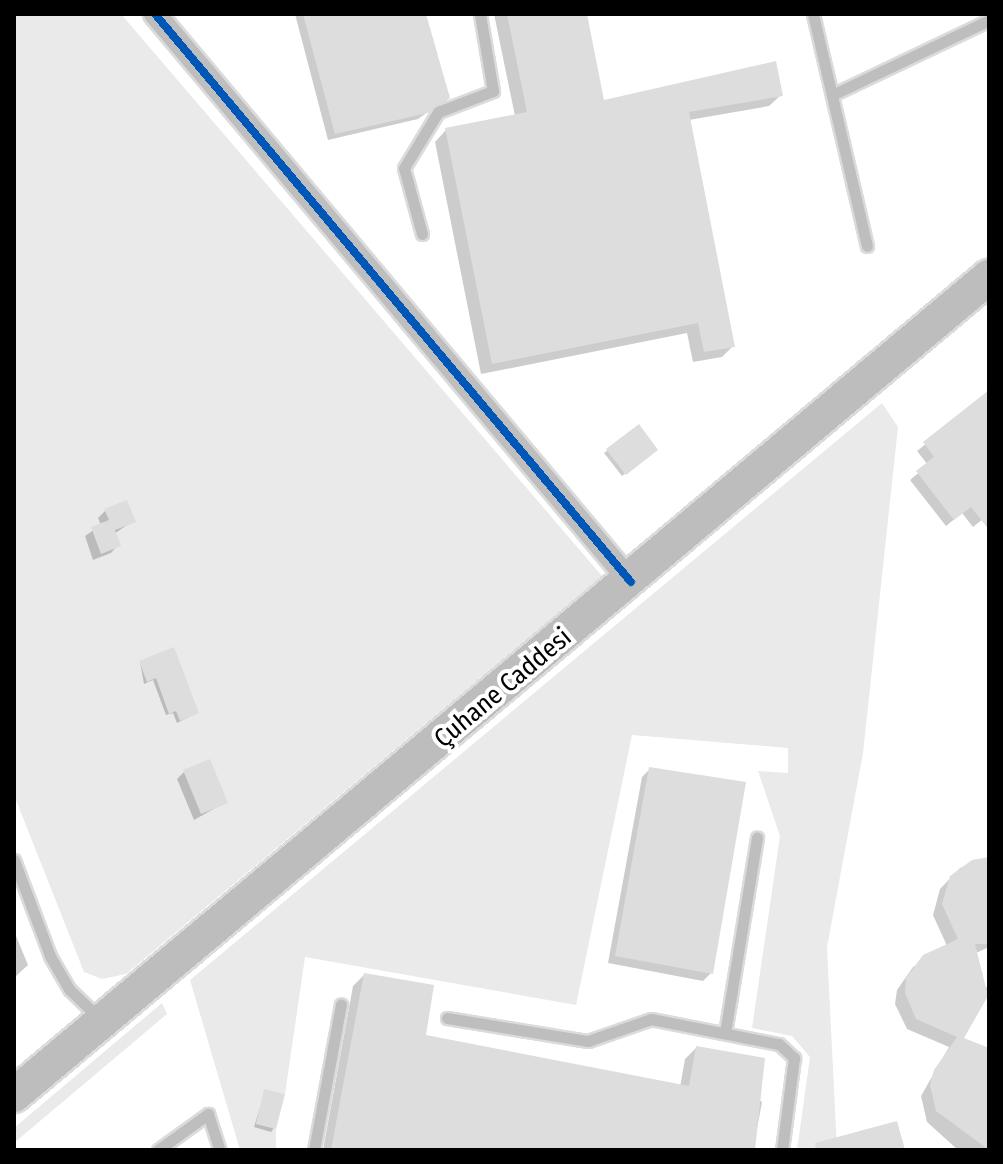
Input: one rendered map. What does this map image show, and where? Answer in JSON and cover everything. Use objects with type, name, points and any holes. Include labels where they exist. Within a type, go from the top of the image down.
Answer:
[{"type":"main road","name":"Çuhane Caddesi","points":[[14,1095],[631,582],[989,277]]},
{"type":"street","points":[[155,14],[631,582]]},
{"type":"lane","points":[[422,234],[404,168],[438,112],[493,91],[480,14]]},
{"type":"lane","points":[[813,14],[867,246]]},
{"type":"lane","points":[[832,95],[989,20]]},
{"type":"lane","points":[[725,1033],[757,838]]},
{"type":"lane","points":[[14,860],[50,956],[70,990],[102,1022]]},
{"type":"lane","points":[[314,1150],[341,1004]]},
{"type":"lane","points":[[447,1018],[588,1041],[651,1019],[779,1044],[794,1058],[782,1150]]},
{"type":"lane","points":[[158,1150],[208,1114],[220,1150]]},
{"type":"shaded area","points":[[14,14],[121,14],[602,576],[126,974],[102,979],[84,972],[14,795]]},
{"type":"shaded area","points":[[882,403],[898,427],[863,753],[827,947],[837,1150],[797,1150],[810,1057],[792,1036],[752,1028],[780,836],[758,771],[788,773],[788,748],[632,735],[576,1005],[305,957],[285,1094],[264,1090],[256,1124],[276,1129],[276,1150],[240,1150],[190,980]]},
{"type":"shaded area","points":[[162,1003],[167,1014],[14,1143],[14,1128]]},
{"type":"building","points":[[303,14],[426,14],[450,98],[428,113],[335,134]]},
{"type":"building","points":[[507,14],[587,14],[604,100],[776,61],[783,96],[689,112],[735,347],[704,352],[698,323],[492,364],[445,128],[527,112]]},
{"type":"building","points":[[989,390],[989,530],[971,507],[954,520],[916,471],[934,457],[923,442]]},
{"type":"building","points":[[639,424],[658,450],[626,475],[606,449]]},
{"type":"building","points":[[127,500],[136,522],[115,530],[121,546],[101,554],[91,527],[109,520],[104,509]]},
{"type":"building","points":[[174,647],[199,713],[180,721],[176,711],[169,714],[156,678],[147,682],[139,661]]},
{"type":"building","points":[[210,759],[228,803],[201,814],[183,770]]},
{"type":"building","points":[[649,767],[746,782],[713,974],[615,956]]},
{"type":"building","points":[[989,857],[989,944],[975,944],[988,996],[964,1038],[989,1048],[989,1150],[936,1111],[930,1085],[934,1070],[957,1037],[916,1019],[905,993],[906,978],[923,955],[958,939],[942,904],[950,876],[972,860]]},
{"type":"building","points":[[364,973],[434,985],[426,1035],[689,1086],[696,1046],[765,1058],[755,1150],[331,1150]]},
{"type":"building","points":[[264,1089],[285,1094],[276,1129],[256,1124]]},
{"type":"building","points":[[897,1121],[905,1150],[816,1150],[815,1143]]},
{"type":"cycle path","points":[[155,14],[631,582]]}]
